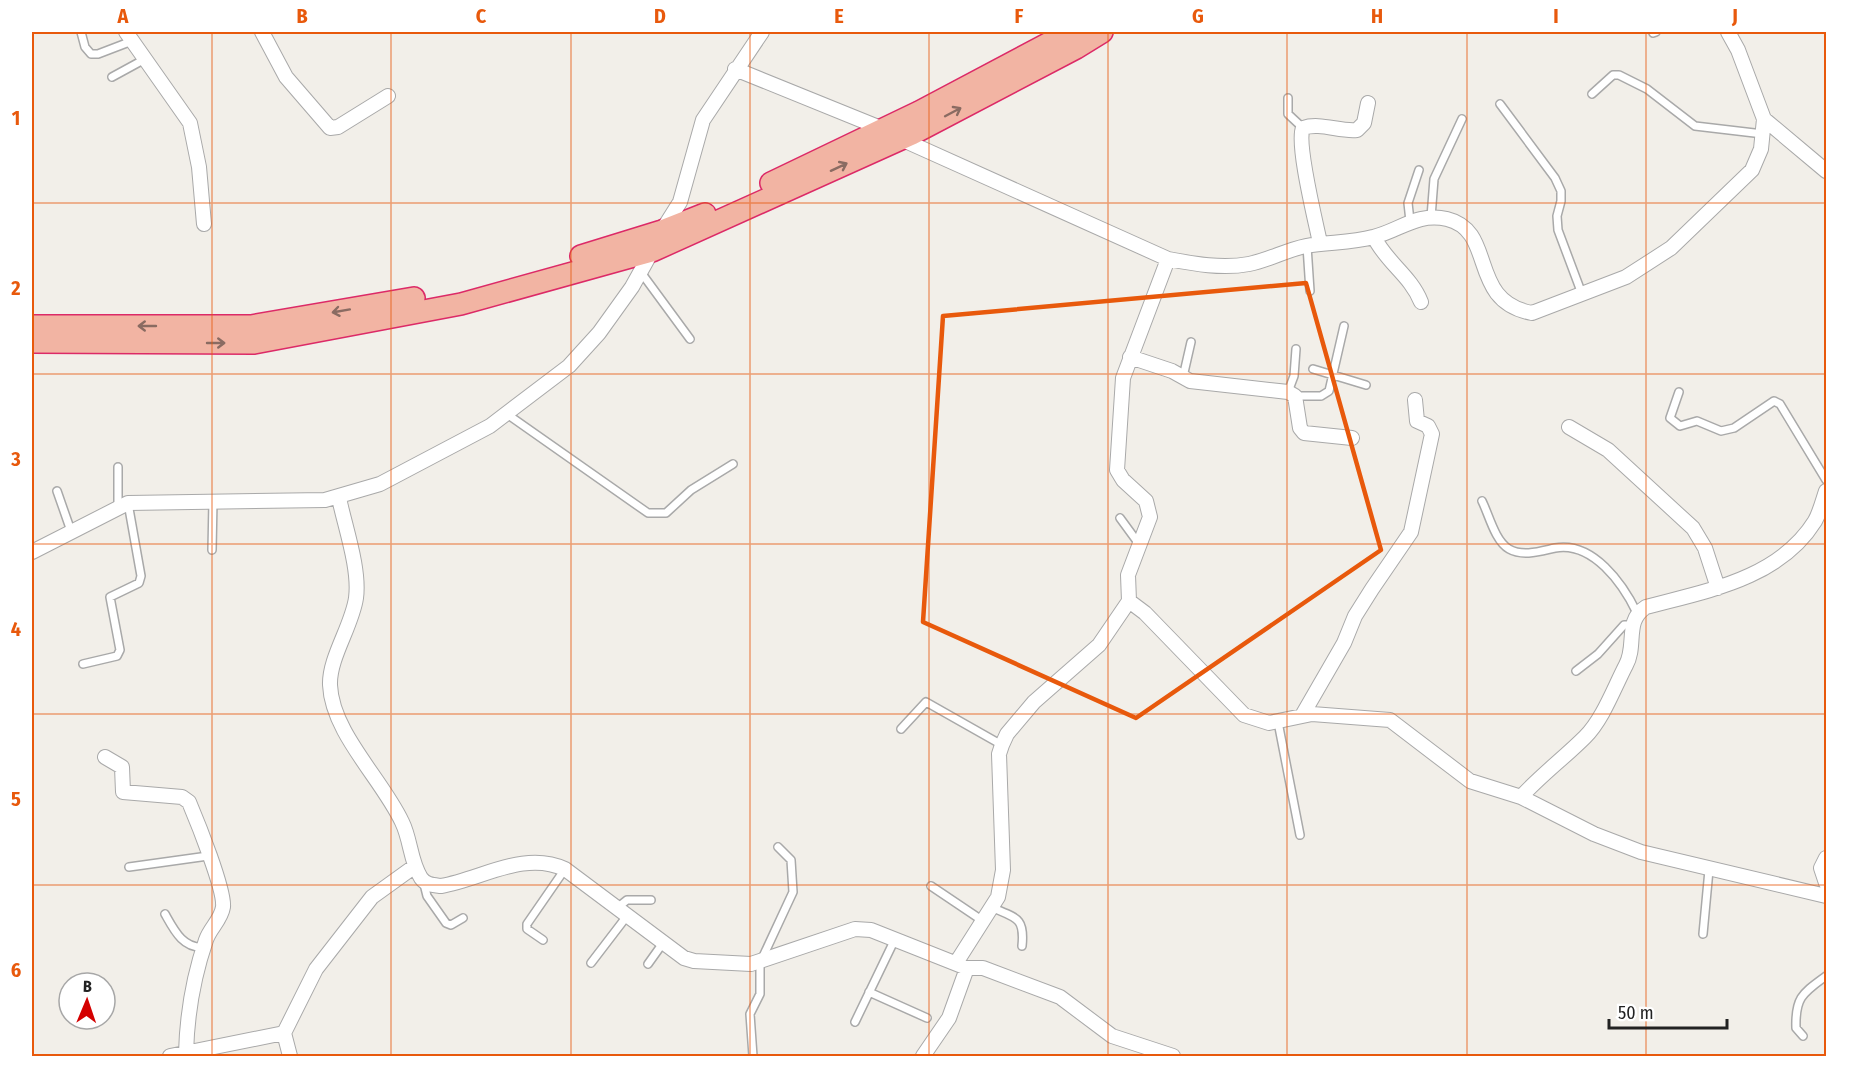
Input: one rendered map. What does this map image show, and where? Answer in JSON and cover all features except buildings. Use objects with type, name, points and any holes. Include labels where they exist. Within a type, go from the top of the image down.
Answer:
[{"type":"highway","points":[[32,342],[254,343],[461,304],[491,289],[662,231],[892,134],[1070,32]]},
{"type":"highway","points":[[32,326],[251,326],[458,290],[491,289],[651,251],[1076,48],[1102,32]]},
{"type":"street","points":[[262,32],[286,77],[330,128],[338,127],[388,96]]},
{"type":"street","points":[[662,231],[680,202],[703,120],[735,69],[762,32]]},
{"type":"street","points":[[735,69],[892,134],[1168,259],[1225,266],[1249,264],[1314,245],[1374,237],[1410,221],[1431,218],[1461,225],[1473,236],[1493,291],[1517,310],[1532,313],[1626,278],[1671,248],[1752,170],[1758,160],[1764,119],[1738,50],[1728,32]]},
{"type":"street","points":[[129,36],[190,123],[200,167],[204,224]]},
{"type":"street","points":[[1314,245],[1302,155],[1303,128],[1310,126],[1345,131],[1357,130],[1364,123],[1368,103]]},
{"type":"street","points":[[1764,119],[1825,165]]},
{"type":"street","points":[[1374,237],[1385,257],[1417,291],[1421,302]]},
{"type":"street","points":[[32,552],[123,505],[339,498],[380,484],[435,457],[507,414],[569,366],[599,333],[651,251]]},
{"type":"street","points":[[923,1056],[949,1018],[962,966],[1002,885],[999,754],[1002,745],[1007,734],[1034,702],[1099,645],[1129,601],[1128,575],[1150,523],[1149,507],[1123,480],[1117,470],[1122,378],[1168,259]]},
{"type":"street","points":[[1130,357],[1197,383],[1291,394],[1300,428],[1304,433],[1352,438]]},
{"type":"street","points":[[1303,714],[1344,643],[1355,616],[1412,532],[1432,434],[1428,426],[1417,421],[1415,400]]},
{"type":"street","points":[[1569,427],[1608,450],[1693,528],[1705,548],[1718,588]]},
{"type":"street","points":[[1521,797],[1593,726],[1628,660],[1632,647],[1634,619],[1646,607],[1734,584],[1757,572],[1791,549],[1816,520],[1827,491]]},
{"type":"street","points":[[339,498],[357,583],[350,618],[331,673],[333,705],[342,725],[404,824],[415,867],[429,885],[453,884],[522,863],[554,863],[565,868],[684,958],[694,961],[760,963],[773,955],[855,929],[871,930],[962,966],[983,968],[1060,997],[1112,1036],[1173,1056]]},
{"type":"street","points":[[1129,601],[1152,621],[1245,715],[1255,721],[1278,722],[1303,714],[1390,720],[1470,781],[1521,797],[1594,834],[1641,852],[1709,870],[1827,896]]},
{"type":"street","points":[[105,758],[122,767],[123,792],[182,797],[189,802],[222,898],[223,907],[204,947],[188,1016],[186,1053]]},
{"type":"street","points":[[1827,858],[1821,868],[1827,883]]},
{"type":"street","points":[[290,1056],[284,1033],[316,969],[372,897],[415,867]]},
{"type":"street","points":[[170,1056],[284,1033]]},
{"type":"lane","points":[[81,32],[85,48],[91,54],[98,54],[129,36]]},
{"type":"lane","points":[[112,77],[145,59]]},
{"type":"lane","points":[[1592,94],[1613,75],[1619,75],[1647,89],[1695,126],[1763,134]]},
{"type":"lane","points":[[1288,98],[1288,114],[1303,128]]},
{"type":"lane","points":[[1500,104],[1555,178],[1561,191],[1556,224],[1582,294]]},
{"type":"lane","points":[[1431,218],[1434,179],[1462,119]]},
{"type":"lane","points":[[1410,221],[1408,203],[1419,170]]},
{"type":"lane","points":[[1310,291],[1314,245]]},
{"type":"lane","points":[[640,271],[690,339]]},
{"type":"lane","points":[[1296,350],[1291,394],[1326,394],[1329,392],[1344,326]]},
{"type":"lane","points":[[1183,377],[1191,342]]},
{"type":"lane","points":[[1313,369],[1366,385]]},
{"type":"lane","points":[[1679,392],[1670,418],[1672,422],[1680,426],[1697,421],[1721,431],[1744,424],[1767,403],[1774,401],[1780,404],[1827,480]]},
{"type":"lane","points":[[507,414],[648,513],[666,513],[692,490],[733,464]]},
{"type":"lane","points":[[83,664],[117,656],[120,651],[110,597],[139,584],[141,576],[123,505],[118,467]]},
{"type":"lane","points":[[57,491],[71,531]]},
{"type":"lane","points":[[212,550],[213,501]]},
{"type":"lane","points":[[1482,501],[1501,540],[1509,549],[1535,553],[1569,548],[1605,565],[1629,597],[1634,619],[1624,625],[1598,654],[1576,671]]},
{"type":"lane","points":[[1120,518],[1140,546]]},
{"type":"lane","points":[[901,729],[926,702],[1002,745]]},
{"type":"lane","points":[[1278,722],[1300,835]]},
{"type":"lane","points":[[753,1056],[750,1014],[760,994],[760,963],[793,892],[791,860],[787,853],[778,847]]},
{"type":"lane","points":[[129,867],[208,856]]},
{"type":"lane","points":[[543,940],[527,929],[526,924],[565,868]]},
{"type":"lane","points":[[1703,934],[1709,870]]},
{"type":"lane","points":[[423,880],[427,896],[446,923],[451,925],[463,918]]},
{"type":"lane","points":[[931,886],[983,921]]},
{"type":"lane","points":[[591,963],[627,900],[651,900]]},
{"type":"lane","points":[[991,908],[1021,923],[1024,928],[1022,946]]},
{"type":"lane","points":[[165,914],[180,938],[195,948],[204,947]]},
{"type":"lane","points":[[855,1022],[895,939]]},
{"type":"lane","points":[[648,964],[663,943]]},
{"type":"lane","points":[[1803,1036],[1796,1028],[1799,999],[1806,990],[1827,976]]},
{"type":"lane","points":[[869,992],[927,1018]]},
{"type":"highlighted area","points":[[1306,283],[1381,550],[1136,718],[923,622],[943,316]]}]
